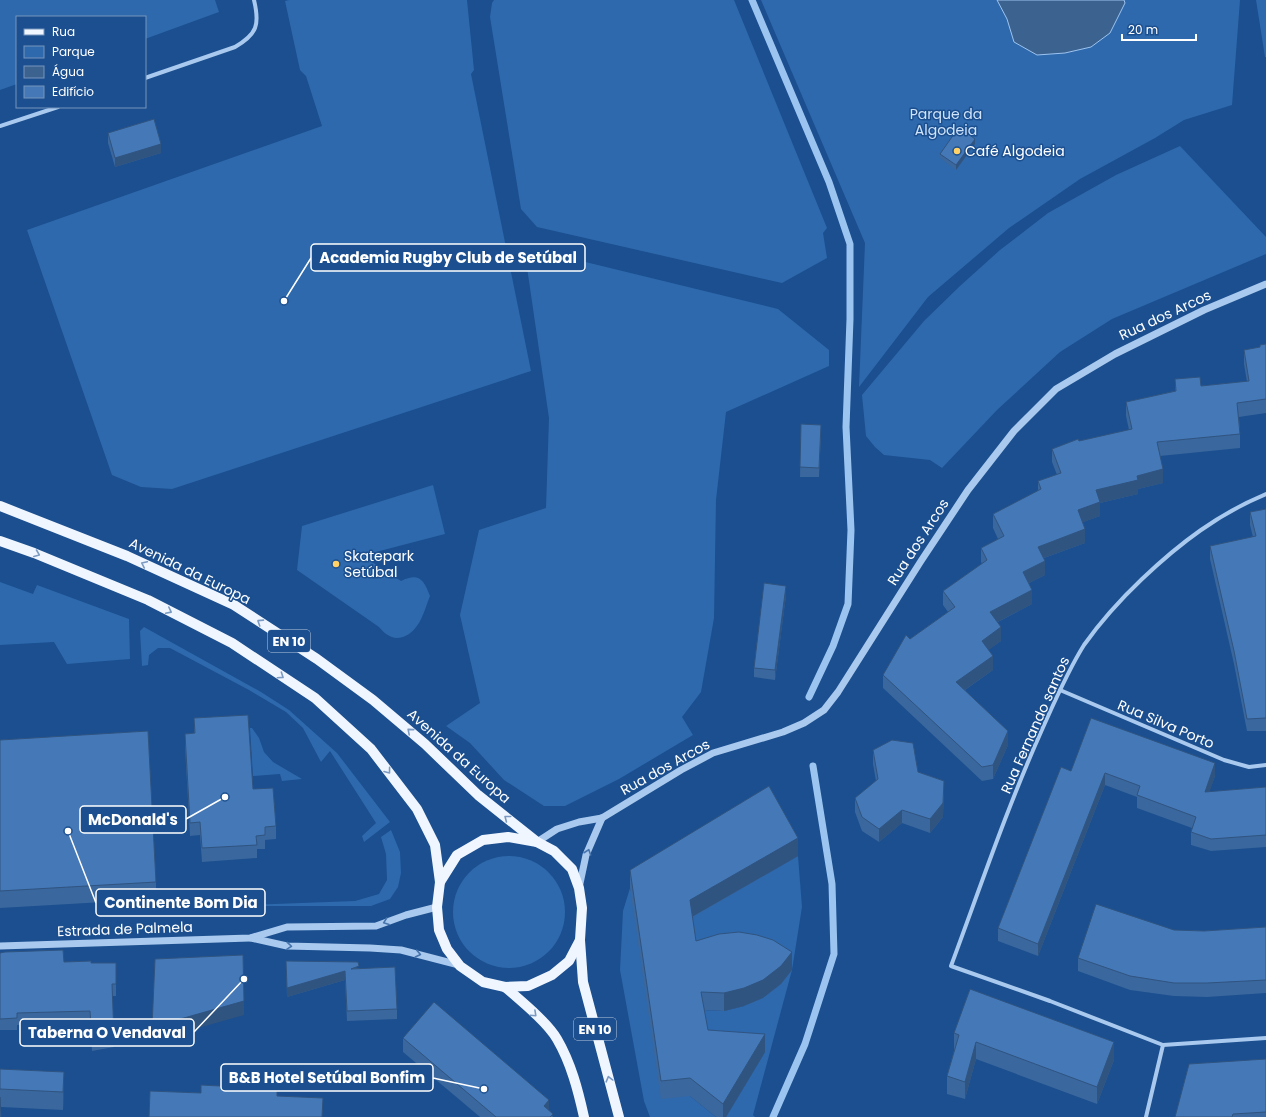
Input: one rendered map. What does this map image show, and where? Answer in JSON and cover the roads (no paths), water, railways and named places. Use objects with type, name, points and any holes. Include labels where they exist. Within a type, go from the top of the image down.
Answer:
[{"type":"main road","name":"Avenida da Europa","points":[[0,506],[127,556],[234,605],[317,659],[373,700],[425,744],[478,795],[537,842]]},
{"type":"main road","name":"EN 10","points":[[0,541],[34,553],[148,600],[232,643],[315,698],[372,749],[417,809],[435,845],[440,882],[437,907],[439,930],[447,949],[460,966],[483,982],[505,988],[528,986],[552,975],[569,961],[580,940]]},
{"type":"main road","name":"EN 10","points":[[440,882],[457,855],[483,840],[508,837],[537,842],[554,851],[572,869],[579,888],[582,908],[580,940],[584,982],[619,1117]]},
{"type":"main road","name":"EN 10","points":[[505,988],[538,1017],[557,1038],[573,1074],[580,1097],[581,1116]]},
{"type":"street","points":[[146,78],[235,47],[248,39],[255,30],[258,15],[254,0]]},
{"type":"street","points":[[0,126],[55,108]]},
{"type":"street","name":"Rua dos Arcos","points":[[537,842],[557,829],[579,822],[602,818],[681,770],[713,753],[783,732],[804,723],[824,710],[838,692],[900,593],[968,490],[1014,431],[1056,389],[1115,354],[1204,310],[1266,284]]},
{"type":"street","name":"Rua Fernando santos","points":[[1163,1045],[1057,1004],[951,966],[1006,818],[1033,751],[1060,690],[1084,645],[1119,601],[1159,563],[1202,528],[1249,501],[1266,494]]},
{"type":"street","name":"Rua Silva Porto","points":[[1060,690],[1224,760],[1249,767],[1266,766]]},
{"type":"street","points":[[579,888],[586,855],[602,818]]},
{"type":"street","name":"Estrada de Palmela","points":[[250,938],[287,927],[376,926],[406,915],[437,907]]},
{"type":"street","name":"Estrada de Palmela","points":[[0,946],[250,938],[287,946],[362,947],[400,950],[460,966]]},
{"type":"street","points":[[1146,1117],[1163,1045],[1266,1038]]},
{"type":"water","points":[[997,0],[1124,0],[1125,3],[1110,33],[1091,47],[1065,53],[1037,55],[1014,42],[1007,19]]},
{"type":"waterway","points":[[752,0],[829,182],[850,244],[850,319],[846,427],[851,530],[848,604],[833,646],[809,697]]},
{"type":"waterway","points":[[773,1117],[805,1044],[834,954],[832,884],[813,766]]},
{"type":"place","name":"Café Algodeia","points":[[957,151]]},
{"type":"place","name":"Academia Rugby Club de Setúbal","points":[[284,301]]},
{"type":"place","name":"Skatepark Setúbal","points":[[336,564]]},
{"type":"place","name":"McDonald's","points":[[225,797]]},
{"type":"place","name":"Continente Bom Dia","points":[[68,831]]},
{"type":"place","name":"Taberna O Vendaval","points":[[244,979]]},
{"type":"place","name":"B&B Hotel Setúbal Bonfim","points":[[484,1089]]},
{"type":"park label","name":"Parque da Algodeia","points":[[946,122]]}]
